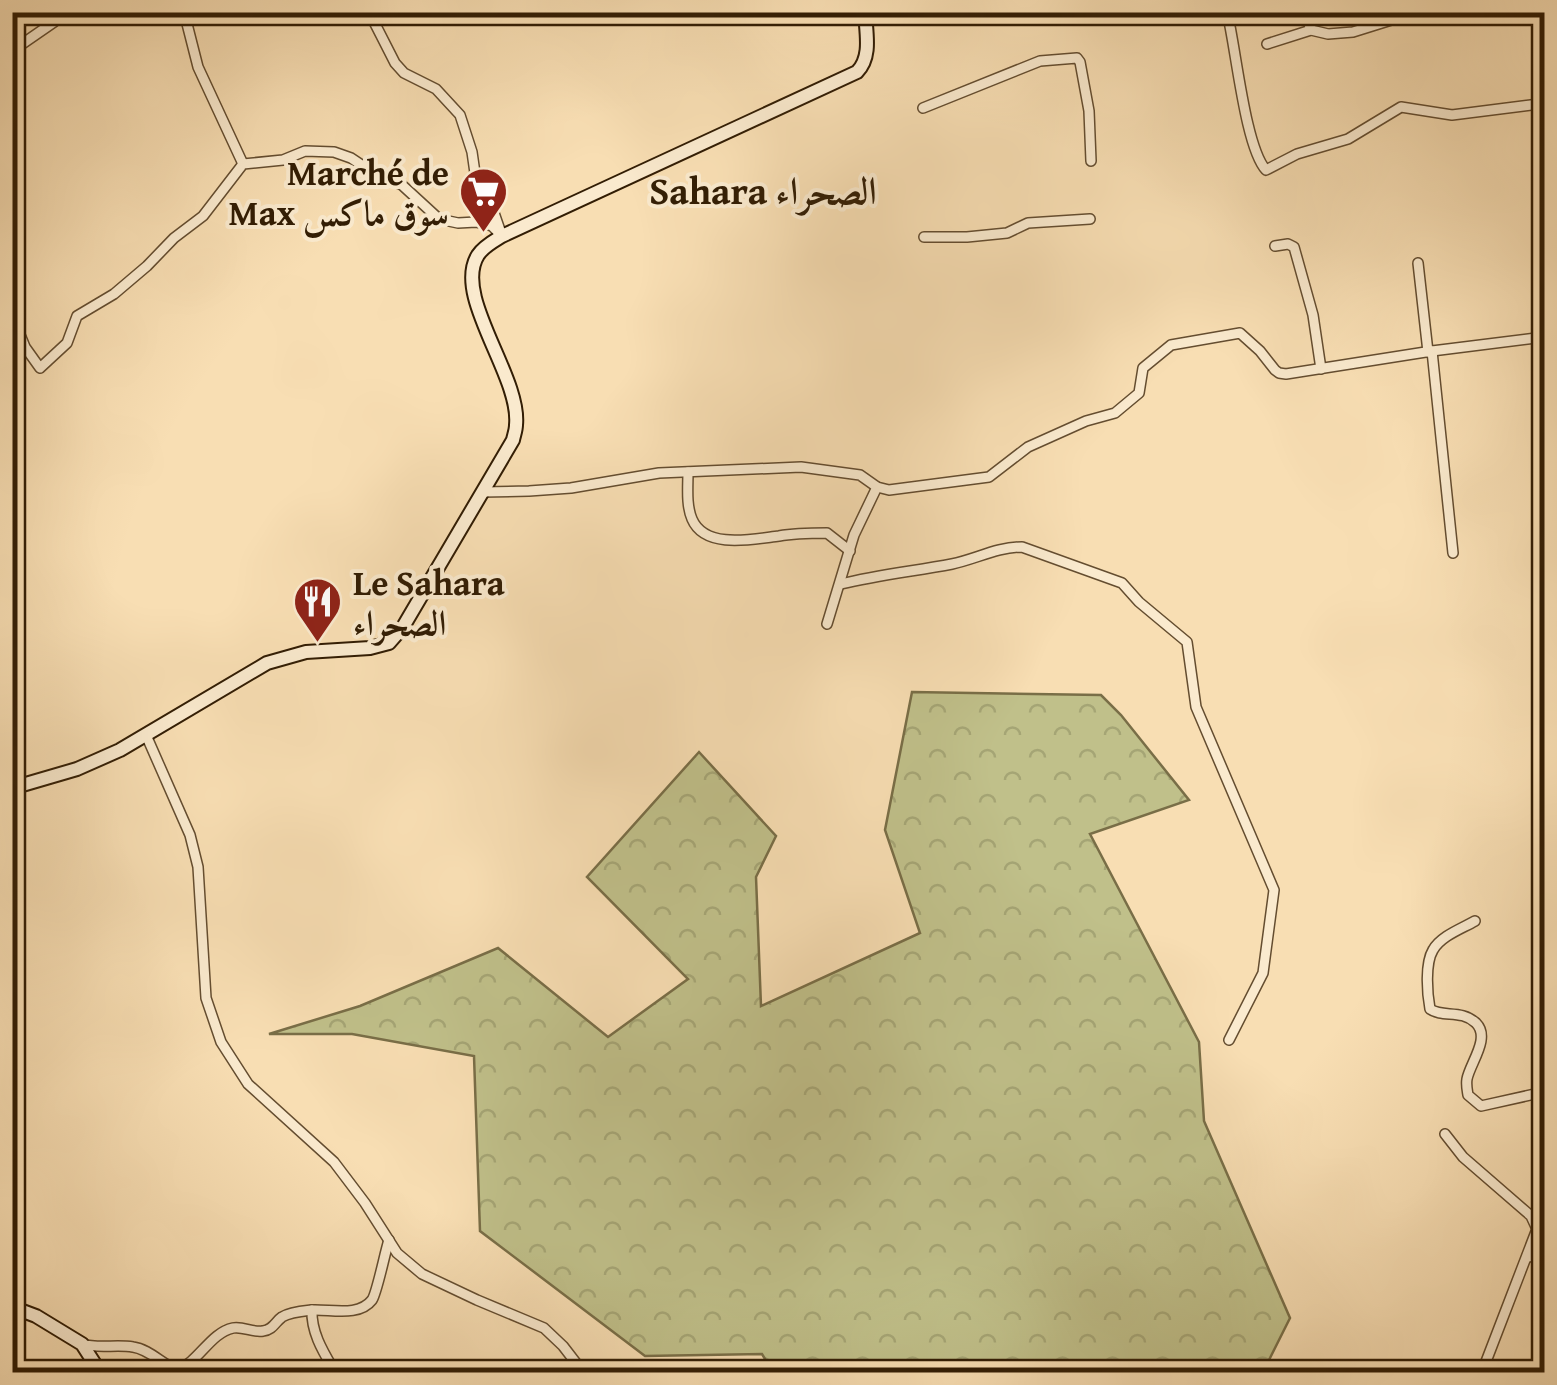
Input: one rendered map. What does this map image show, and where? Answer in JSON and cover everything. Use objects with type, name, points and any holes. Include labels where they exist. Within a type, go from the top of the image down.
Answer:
[{"type":"main road","points":[[12,788],[76,769],[146,735],[267,663],[306,652],[370,648],[390,642],[404,626],[482,492],[512,440],[517,422],[494,344],[475,304],[471,284],[477,256],[502,236],[857,72],[867,54],[865,12]]},
{"type":"main road","points":[[12,1307],[36,1316],[82,1344],[100,1372]]},
{"type":"street","points":[[12,51],[62,12]]},
{"type":"street","points":[[184,12],[198,67],[242,164]]},
{"type":"street","points":[[369,12],[395,63],[404,73],[436,89],[460,115],[472,152],[477,187],[493,210],[502,236]]},
{"type":"street","points":[[1227,12],[1254,145],[1266,170],[1297,154],[1348,139],[1401,107],[1452,115],[1539,104]]},
{"type":"street","points":[[1305,12],[1311,30]]},
{"type":"street","points":[[1267,44],[1311,30],[1328,34],[1353,32],[1416,12]]},
{"type":"street","points":[[1543,226],[1537,52],[1544,42]]},
{"type":"street","points":[[924,108],[1040,61],[1077,58],[1089,111],[1090,161]]},
{"type":"street","points":[[12,315],[40,368],[67,344],[78,316],[114,294],[203,216],[242,164],[282,160],[306,151],[334,152],[351,158],[378,176],[402,185],[439,218],[458,224],[476,222],[492,226],[502,236]]},
{"type":"street","points":[[924,237],[967,237],[1007,232],[1028,223],[1090,219]]},
{"type":"street","points":[[1275,246],[1291,244],[1294,248],[1313,315],[1321,368]]},
{"type":"street","points":[[1418,263],[1454,553]]},
{"type":"street","points":[[482,492],[571,488],[659,473],[802,467],[860,475],[877,487],[890,490],[925,487],[989,477],[1028,447],[1115,413],[1138,393],[1143,368],[1172,344],[1240,332],[1279,374],[1544,338]]},
{"type":"street","points":[[688,472],[692,520],[708,536],[743,542],[827,533],[850,551]]},
{"type":"street","points":[[828,624],[854,535],[877,487]]},
{"type":"street","points":[[840,584],[956,563],[1005,547],[1022,547],[1122,583],[1187,642],[1196,707],[1274,890],[1263,972],[1229,1040]]},
{"type":"street","points":[[146,735],[190,835],[198,868],[206,998],[221,1042],[248,1084],[334,1162],[397,1252],[422,1274],[544,1328],[564,1346],[583,1372]]},
{"type":"street","points":[[1475,922],[1446,936],[1432,951],[1426,987],[1430,1009],[1437,1014],[1454,1012],[1476,1022],[1482,1040],[1466,1082],[1468,1095],[1481,1106],[1544,1092]]},
{"type":"street","points":[[1445,1134],[1463,1158],[1531,1216],[1537,1229],[1482,1372]]},
{"type":"street","points":[[82,1344],[133,1347],[177,1370],[187,1366],[224,1331],[238,1326],[264,1331],[282,1317],[312,1310],[354,1311],[374,1298],[389,1240]]},
{"type":"street","points":[[1526,1257],[1544,1255]]},
{"type":"street","points":[[312,1310],[316,1334],[335,1372]]},
{"type":"green space","points":[[912,692],[1101,695],[1189,800],[1090,834],[1199,1042],[1204,1121],[1290,1318],[1263,1372],[773,1372],[762,1354],[645,1356],[480,1231],[474,1056],[352,1034],[269,1034],[360,1006],[498,948],[608,1037],[688,979],[587,877],[699,752],[776,836],[756,877],[761,1006],[920,933],[885,830]]},
{"type":"place","name":"Marché de Max سوق ماكس","points":[[484,234]]},
{"type":"place","name":"Le Sahara الصحراء","points":[[318,644]]},
{"type":"district","name":"Sahara الصحراء","points":[[763,190]]}]
